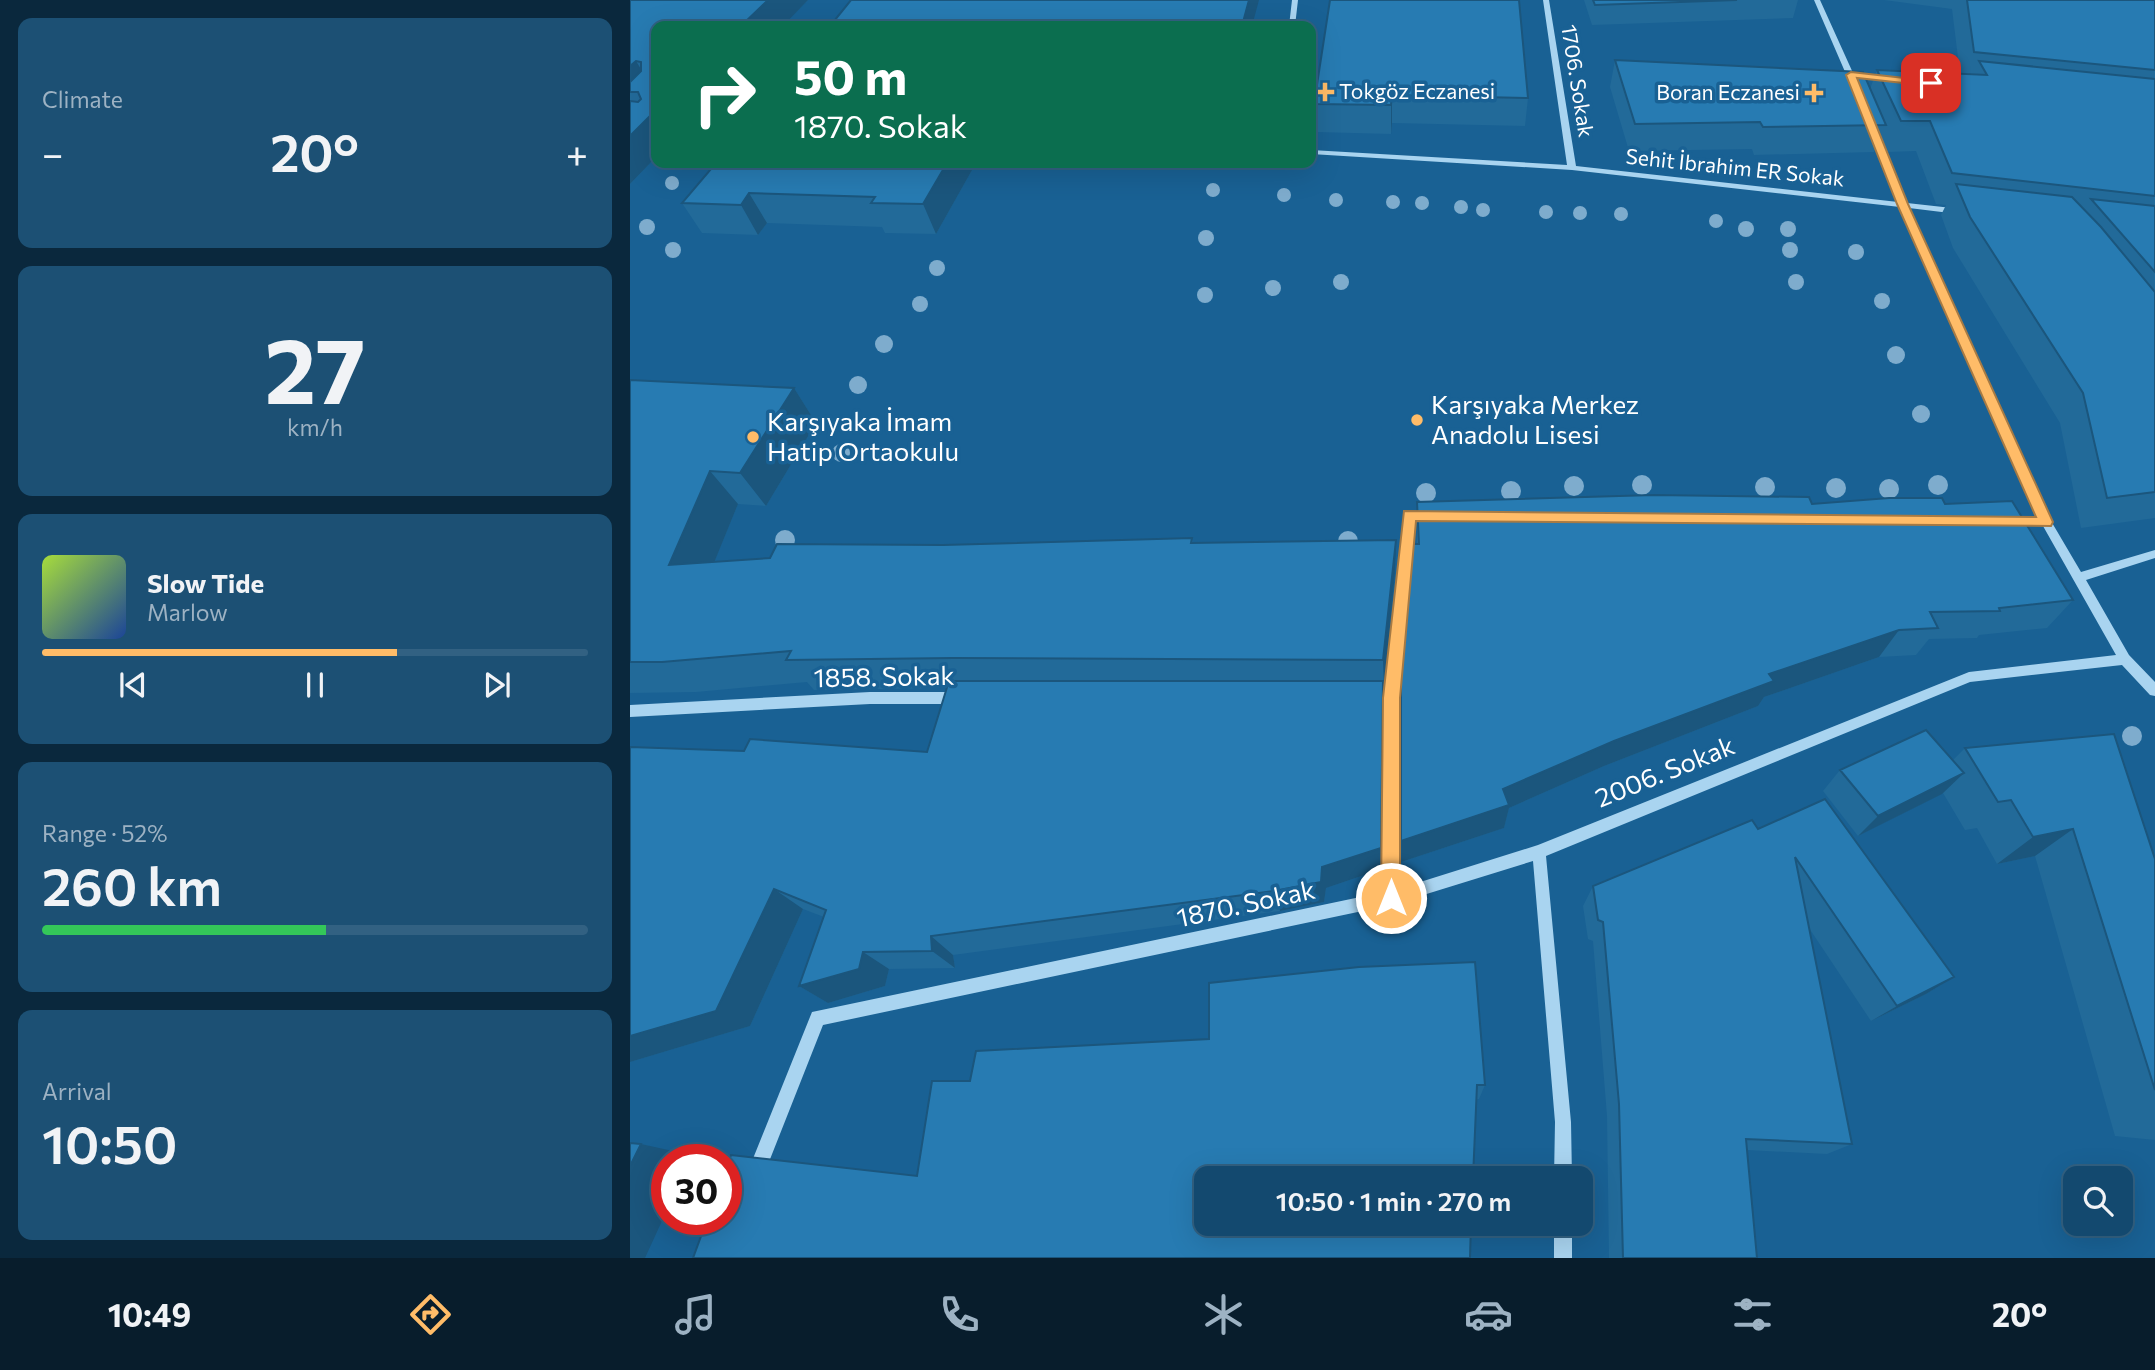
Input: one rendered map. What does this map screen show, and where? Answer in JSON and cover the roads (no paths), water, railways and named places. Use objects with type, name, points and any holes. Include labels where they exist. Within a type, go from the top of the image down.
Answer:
[{"type":"street","points":[[1293,21],[1295,0]]},
{"type":"street","name":"1706. Sokak","points":[[1546,0],[1572,168]]},
{"type":"street","points":[[1817,0],[1861,101]]},
{"type":"street","points":[[1851,75],[1904,80]]},
{"type":"street","points":[[1866,114],[1903,204],[2046,522],[2125,659],[2155,691]]},
{"type":"street","name":"Sehit İbrahim ER Sokak","points":[[1316,152],[1572,168],[1967,212]]},
{"type":"street","points":[[1451,516],[1410,515],[1385,698],[1391,898],[1539,852],[1563,1122],[1563,1166]]},
{"type":"street","points":[[1991,522],[2046,522]]},
{"type":"street","points":[[2078,578],[2155,554]]},
{"type":"street","name":"2006. Sokak","points":[[1539,852],[1969,677],[2125,659]]},
{"type":"street","name":"1858. Sokak","points":[[630,711],[870,698],[966,698]]},
{"type":"street","name":"1870. Sokak","points":[[752,1182],[818,1018],[1391,898]]},
{"type":"street","points":[[1563,1236],[1563,1258]]},
{"type":"place","name":"Tokgöz Eczanesi","points":[[1325,92]]},
{"type":"place","name":"Boran Eczanesi","points":[[1814,93]]},
{"type":"place","name":"Karşıyaka Merkez Anadolu Lisesi","points":[[1417,420]]},
{"type":"place","name":"Karşıyaka İmam Hatip Ortaokulu","points":[[753,437]]}]
